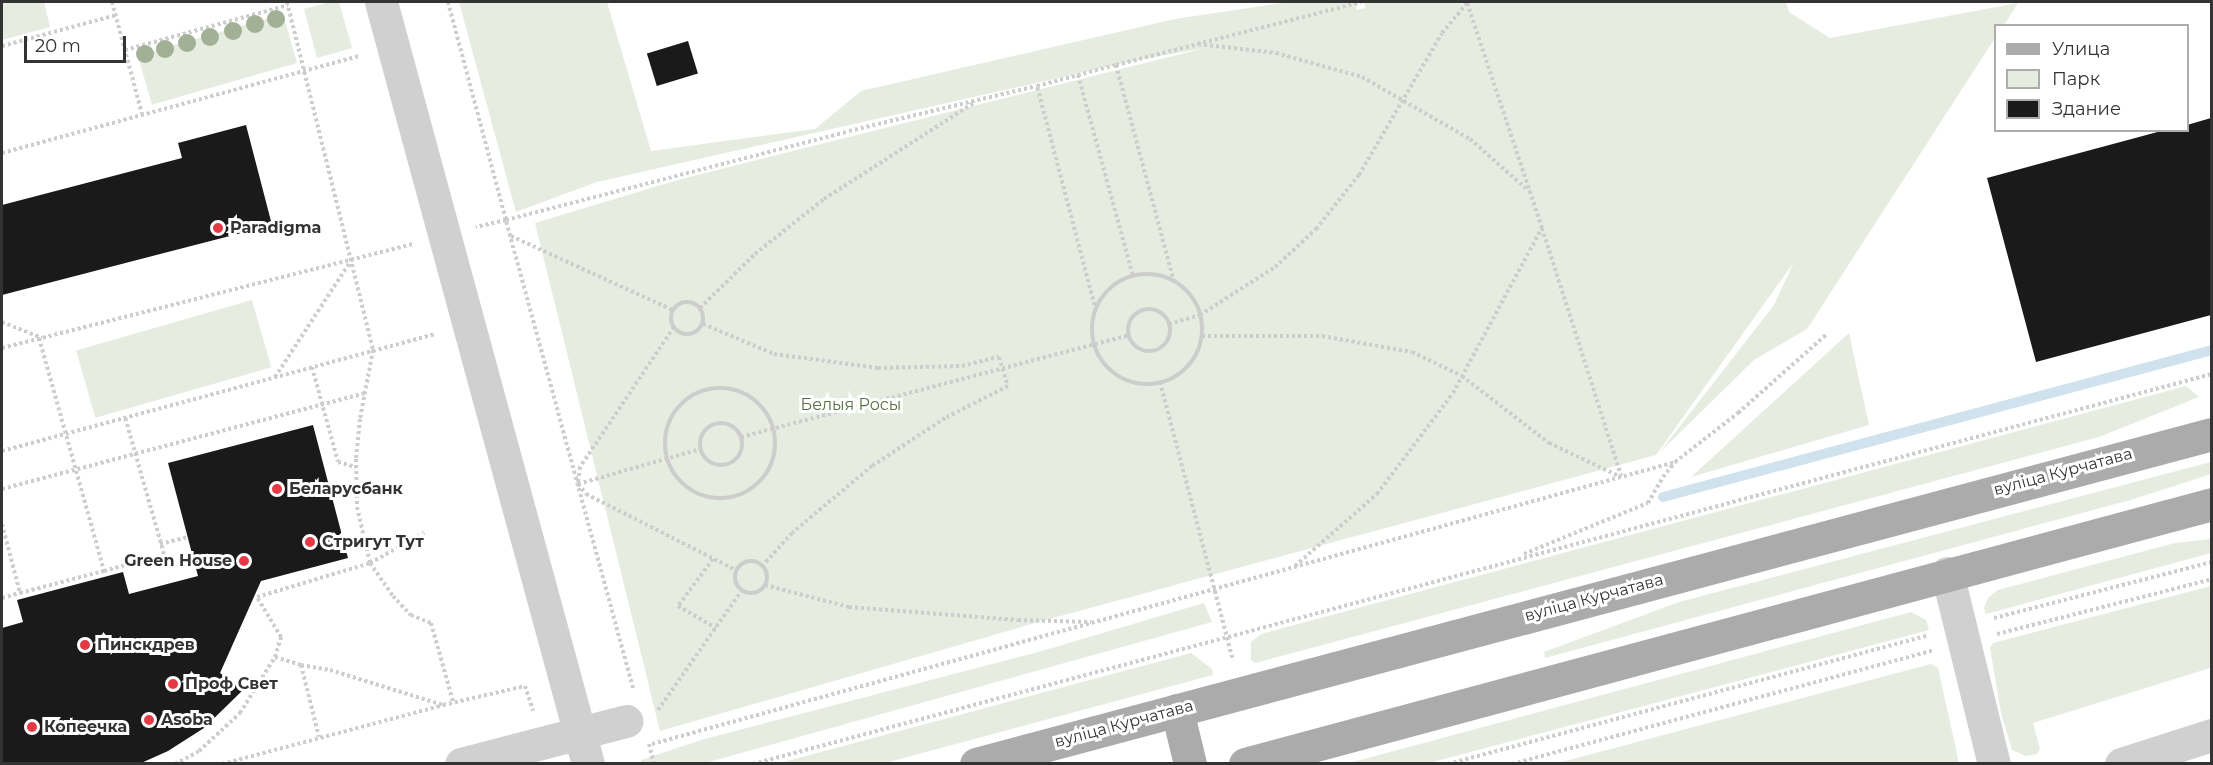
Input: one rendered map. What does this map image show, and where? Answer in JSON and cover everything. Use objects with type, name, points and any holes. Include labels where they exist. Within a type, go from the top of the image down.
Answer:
[{"type":"main road","name":"вуліца Курчатава","points":[[976,764],[2211,434]]},
{"type":"main road","points":[[1245,764],[1947,573],[2211,504]]},
{"type":"main road","points":[[1177,710],[1190,764]]},
{"type":"lane","points":[[381,2],[588,764]]},
{"type":"lane","points":[[1947,573],[1994,764]]},
{"type":"lane","points":[[461,764],[636,716]]},
{"type":"lane","points":[[2121,764],[2211,735]]},
{"type":"path","points":[[112,2],[142,114]]},
{"type":"path","points":[[448,2],[578,484],[636,716],[649,745],[654,764]]},
{"type":"path","points":[[2,348],[1361,2]]},
{"type":"path","points":[[1168,324],[1200,315],[1275,267],[1316,229],[1359,175],[1442,33],[1468,2]]},
{"type":"path","points":[[1468,2],[1622,477]]},
{"type":"path","points":[[125,50],[287,3],[373,350],[360,419],[356,467],[357,507],[370,563],[393,596],[411,615],[431,623],[453,702]]},
{"type":"path","points":[[2,46],[116,15]]},
{"type":"path","points":[[1198,44],[1276,52],[1362,77],[1404,99],[1470,139],[1530,193]]},
{"type":"path","points":[[2,152],[305,72],[392,46]]},
{"type":"path","points":[[1116,65],[1174,282]]},
{"type":"path","points":[[1078,75],[1133,276]]},
{"type":"path","points":[[1037,86],[1096,311]]},
{"type":"path","points":[[700,308],[755,254],[824,198],[979,100]]},
{"type":"path","points":[[1292,568],[1377,494],[1453,393],[1542,228]]},
{"type":"path","points":[[511,236],[673,310]]},
{"type":"path","points":[[275,377],[352,260]]},
{"type":"path","points":[[1151,274],[1183,287],[1194,301],[1200,315],[1202,336],[1196,355],[1185,369],[1170,380],[1133,383],[1116,375],[1103,362],[1095,345],[1093,328],[1096,311],[1104,295],[1133,276],[1151,274]]},
{"type":"path","points":[[686,302],[700,308],[703,324],[697,332],[687,334],[674,327],[671,319],[673,310],[686,302]]},
{"type":"path","points":[[1153,310],[1160,313],[1168,324],[1168,337],[1154,350],[1136,347],[1129,336],[1130,322],[1140,312],[1153,310]]},
{"type":"path","points":[[2,322],[40,338]]},
{"type":"path","points":[[2,451],[468,324]]},
{"type":"path","points":[[703,324],[774,354],[878,368],[962,366],[999,357],[1008,386],[945,418],[872,466],[792,533],[763,565]]},
{"type":"path","points":[[674,327],[580,467],[578,484],[586,494],[736,570]]},
{"type":"path","points":[[1509,561],[1648,503],[1675,462],[1738,413],[1828,333]]},
{"type":"path","points":[[741,437],[1129,336]]},
{"type":"path","points":[[1202,336],[1322,336],[1412,352],[1462,376],[1548,443],[1622,477]]},
{"type":"path","points":[[40,338],[104,571]]},
{"type":"path","points":[[312,367],[338,462],[356,467]]},
{"type":"path","points":[[753,764],[2211,374]]},
{"type":"path","points":[[1160,382],[1226,636]]},
{"type":"path","points":[[724,388],[741,392],[756,400],[767,414],[773,428],[775,450],[770,468],[758,483],[743,493],[724,498],[706,496],[689,488],[675,475],[667,458],[665,441],[673,416],[690,397],[706,390],[724,388]]},
{"type":"path","points":[[2,489],[365,393]]},
{"type":"path","points":[[2,598],[164,554],[126,417]]},
{"type":"path","points":[[726,423],[733,426],[741,437],[741,451],[733,461],[727,464],[708,460],[701,449],[702,435],[712,425],[726,423]]},
{"type":"path","points":[[578,484],[701,449]]},
{"type":"path","points":[[649,745],[1675,462]]},
{"type":"path","points":[[331,491],[357,486]]},
{"type":"path","points":[[2,524],[20,593]]},
{"type":"path","points":[[175,764],[200,751],[240,713],[275,657],[281,637],[257,597],[370,563],[424,533]]},
{"type":"path","points":[[160,544],[188,537]]},
{"type":"path","points":[[712,559],[678,606],[716,628]]},
{"type":"path","points":[[748,560],[763,565],[768,575],[765,585],[752,594],[742,590],[735,582],[736,570],[748,560]]},
{"type":"path","points":[[1512,764],[2211,562]]},
{"type":"path","points":[[1448,764],[1962,634],[2211,579]]},
{"type":"path","points":[[765,585],[849,607],[1018,620],[1097,622]]},
{"type":"path","points":[[658,711],[742,590]]},
{"type":"path","points":[[275,657],[301,666],[330,670],[443,705]]},
{"type":"path","points":[[301,666],[319,737]]},
{"type":"path","points":[[222,764],[453,702],[525,686],[542,743]]},
{"type":"green space","points":[[2,2],[44,2],[50,27],[2,40]]},
{"type":"green space","points":[[339,2],[352,48],[317,58],[304,9]]},
{"type":"green space","name":"Белыя Росы","points":[[459,2],[607,2],[651,151],[815,129],[861,91],[1175,19],[1288,2],[1357,2],[1356,10],[1365,8],[1364,2],[1786,2],[1789,12],[1830,38],[2018,3],[2005,24],[1994,24],[1994,40],[1807,329],[1754,360],[1659,453],[1774,305],[1794,262],[1656,455],[1042,621],[660,731],[535,223],[681,179],[1205,48],[1138,60],[597,182],[516,212]]},
{"type":"green space","points":[[283,14],[297,63],[152,105],[138,56]]},
{"type":"green space","points":[[252,300],[271,367],[95,418],[76,350]]},
{"type":"green space","points":[[1849,333],[1869,425],[1691,477]]},
{"type":"green space","points":[[2186,386],[2199,397],[2099,437],[1255,663],[1251,660],[1251,642],[1261,634]]},
{"type":"green space","points":[[2211,462],[2211,474],[2134,499],[1545,658],[1544,652],[1679,602]]},
{"type":"green space","points":[[2211,539],[2211,553],[1986,614],[1984,608],[1988,598],[1998,590],[2175,543]]},
{"type":"green space","points":[[2211,586],[2211,670],[2210,668],[2033,723],[2040,749],[2037,754],[2026,756],[2012,750],[2001,713],[1990,648],[1993,643]]},
{"type":"green space","points":[[1204,603],[1212,622],[705,763],[641,763],[641,760],[701,740],[1042,651]]},
{"type":"green space","points":[[1911,612],[1926,620],[1929,630],[1429,763],[1349,763]]},
{"type":"green space","points":[[1191,653],[1212,669],[1213,675],[885,763],[780,763]]},
{"type":"green space","points":[[1931,664],[1938,668],[1959,763],[1558,763]]},
{"type":"building","points":[[688,41],[698,74],[657,86],[647,54]]},
{"type":"building","points":[[2211,118],[2211,315],[2036,362],[1987,178],[2158,132],[2189,132],[2189,124]]},
{"type":"building","points":[[246,125],[272,225],[2,295],[2,205],[182,158],[178,143]]},
{"type":"building","points":[[313,425],[348,558],[261,581],[220,673],[243,690],[204,728],[168,751],[139,764],[2,764],[2,628],[23,622],[17,600],[123,572],[129,594],[198,576],[168,463]]},
{"type":"waterway","points":[[1663,497],[2212,350]]},
{"type":"place","name":"Paradigma","points":[[218,228]]},
{"type":"place","name":"Беларусбанк","points":[[277,489]]},
{"type":"place","name":"Стригут Тут","points":[[310,542]]},
{"type":"place","name":"Green House","points":[[244,561]]},
{"type":"place","name":"Пинскдрев","points":[[85,645]]},
{"type":"place","name":"Проф Свет","points":[[173,684]]},
{"type":"place","name":"Asoba","points":[[149,720]]},
{"type":"place","name":"Копеечка","points":[[32,727]]}]
